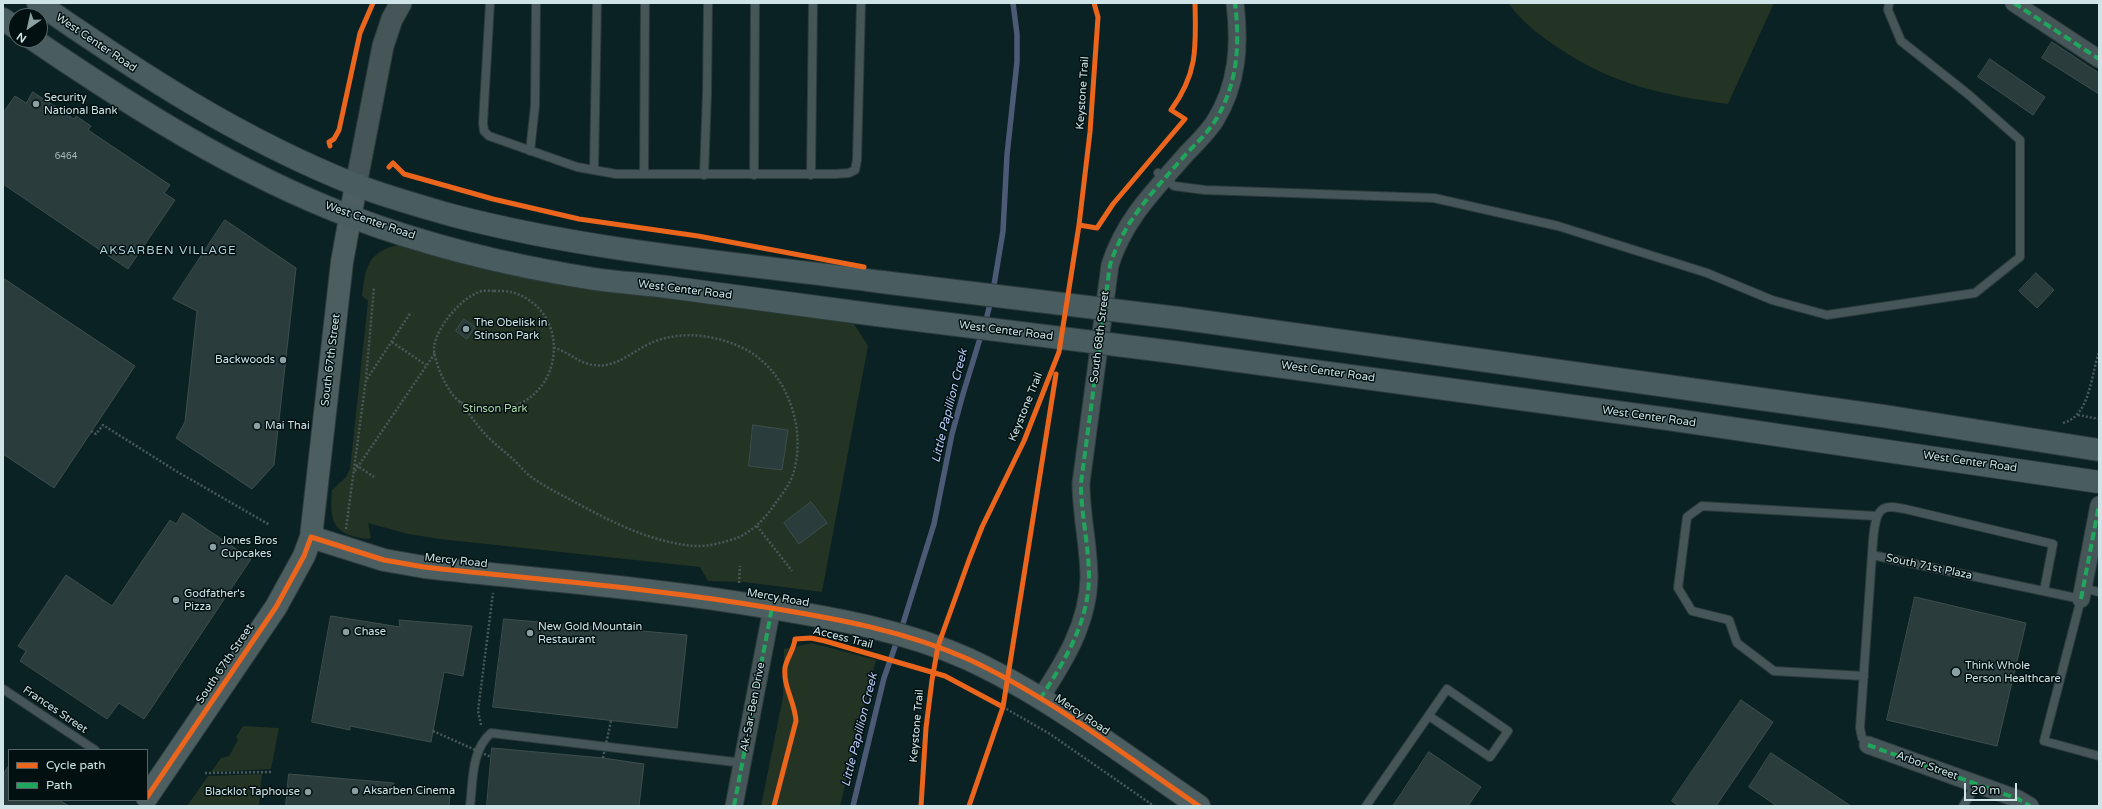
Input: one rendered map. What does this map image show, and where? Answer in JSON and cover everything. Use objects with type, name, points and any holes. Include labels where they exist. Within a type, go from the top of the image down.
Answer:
[{"type":"main road","name":"West Center Road","points":[[38,3],[145,76],[192,105],[280,151],[356,185],[430,209],[506,229],[550,238],[643,252],[1178,318],[1875,415],[2099,450]]},
{"type":"main road","name":"West Center Road","points":[[46,48],[142,112],[220,157],[289,190],[351,216],[457,250],[536,269],[597,279],[656,285],[877,315],[1173,352],[1660,418],[2099,482]]},
{"type":"main road","name":"South 67th Street","points":[[148,792],[276,607],[304,556],[311,537],[342,262],[356,185]]},
{"type":"main road","points":[[2099,450],[2099,463]]},
{"type":"main road","name":"Mercy Road","points":[[311,537],[384,560],[424,567],[738,602],[827,617],[888,631],[967,659],[1009,680],[1040,699],[1199,806]]},
{"type":"street","name":"South 67th Street","points":[[356,185],[383,46],[390,24],[401,3]]},
{"type":"street","name":"South 68th Street","points":[[1040,699],[1071,648],[1081,623],[1086,602],[1088,568],[1082,519],[1082,477],[1110,265],[1118,243],[1127,226],[1161,176],[1211,127],[1226,100],[1237,58],[1238,28],[1235,3]]},
{"type":"street","points":[[2014,3],[2099,58]]},
{"type":"street","points":[[2088,593],[2099,505]]},
{"type":"street","name":"Ak-Sar-Ben Drive","points":[[734,806],[772,608]]},
{"type":"street","name":"Arbor Street","points":[[1868,745],[2018,799],[2030,806]]},
{"type":"lane","points":[[490,3],[483,123],[484,131],[489,136],[577,167],[616,174],[704,175],[811,175],[849,173],[855,170],[857,160],[861,3]]},
{"type":"lane","points":[[530,151],[534,106],[536,3]]},
{"type":"lane","points":[[594,170],[597,3]]},
{"type":"lane","points":[[644,174],[645,3]]},
{"type":"lane","points":[[704,175],[708,3]]},
{"type":"lane","points":[[754,175],[755,3]]},
{"type":"lane","points":[[811,175],[813,3]]},
{"type":"lane","points":[[1161,176],[1174,186],[1205,190],[1434,198],[1558,226],[1707,273],[1772,300],[1827,315],[1975,293],[2020,257],[2020,140],[1969,95],[1901,41],[1888,10],[1889,3]]},
{"type":"lane","points":[[1864,676],[1774,671],[1737,643],[1729,620],[1692,611],[1678,588],[1687,516],[1702,506],[1876,516]]},
{"type":"lane","points":[[1872,555],[1876,516],[1882,509],[1890,507],[2053,544],[2044,591]]},
{"type":"lane","name":"South 71st Plaza","points":[[1868,745],[1862,738],[1860,728],[1872,555],[2044,591],[2088,593]]},
{"type":"lane","points":[[2088,593],[2044,741],[2099,756]]},
{"type":"lane","name":"Frances Street","points":[[3,689],[93,749]]},
{"type":"lane","points":[[1366,806],[1447,689],[1508,731],[1490,757],[1429,716]]},
{"type":"lane","points":[[470,806],[477,756],[484,739],[491,733],[743,763]]},
{"type":"lane","points":[[1963,806],[1977,784]]},
{"type":"path","points":[[346,530],[356,465],[366,380],[374,287]]},
{"type":"path","points":[[459,401],[478,407],[492,409],[509,408],[527,400],[540,389],[552,366],[555,348],[548,321],[536,306],[512,292],[480,292],[461,303],[451,314],[440,331],[434,348],[445,382],[459,401],[487,436],[529,476],[590,510],[632,531],[695,546],[719,542],[739,536],[757,526],[764,520],[788,486],[794,472],[798,446],[795,412],[780,382],[766,365],[747,350],[723,340],[701,335],[678,336],[656,340],[628,357],[607,365],[593,365],[555,348]]},
{"type":"path","points":[[366,380],[411,312]]},
{"type":"path","points":[[392,342],[426,365]]},
{"type":"path","points":[[356,465],[435,352]]},
{"type":"path","points":[[2099,352],[2085,400],[2078,415],[2099,419]]},
{"type":"path","points":[[91,431],[96,434],[103,425],[112,429],[146,454],[270,525]]},
{"type":"path","points":[[356,465],[374,477]]},
{"type":"path","points":[[757,526],[792,571]]},
{"type":"path","points":[[739,583],[740,566]]},
{"type":"path","points":[[484,739],[478,711],[496,575]]},
{"type":"path","points":[[1001,713],[1009,680]]},
{"type":"path","points":[[998,704],[1050,734],[1154,806]]},
{"type":"path","points":[[603,758],[611,721]]},
{"type":"path","points":[[433,730],[491,757]]},
{"type":"path","points":[[205,773],[273,772]]},
{"type":"green space","points":[[1508,3],[1774,3],[1728,104],[1660,92],[1598,71],[1543,37],[1525,22]]},
{"type":"green space","name":"Stinson Park","points":[[400,245],[622,293],[787,313],[854,324],[868,346],[822,592],[744,582],[708,581],[700,567],[440,539],[408,534],[368,523],[371,538],[368,539],[356,537],[340,530],[333,519],[331,511],[332,490],[346,477],[350,469],[368,301],[362,296],[365,277],[370,262],[375,256],[389,247]]},
{"type":"green space","points":[[812,643],[876,660],[840,806],[761,806],[783,697],[784,649]]},
{"type":"green space","points":[[243,726],[279,728],[271,769],[211,772],[221,758],[229,756],[238,740],[236,737]]},
{"type":"green space","points":[[262,774],[259,806],[187,806],[208,776]]},
{"type":"building","points":[[2052,42],[2099,73],[2099,94],[2042,58]]},
{"type":"building","points":[[1990,59],[2045,97],[2033,115],[1978,77]]},
{"type":"building","points":[[33,92],[74,119],[76,116],[91,126],[88,130],[170,185],[164,193],[175,200],[128,269],[3,184],[3,113],[15,96],[26,103]]},
{"type":"building","points":[[225,220],[296,268],[274,465],[252,489],[176,438],[185,422],[197,311],[173,299]]},
{"type":"building","points":[[2036,273],[2054,290],[2037,308],[2019,291]]},
{"type":"building","points":[[3,278],[135,366],[54,488],[3,454]]},
{"type":"building","name":"The Obelisk in Stinson Park","points":[[464,319],[475,327],[467,339],[456,331]]},
{"type":"building","points":[[753,425],[788,430],[782,470],[749,466]]},
{"type":"building","points":[[811,502],[827,523],[799,544],[784,523]]},
{"type":"building","points":[[183,513],[251,559],[144,719],[119,703],[107,719],[20,661],[26,651],[18,646],[66,575],[112,606],[170,520],[176,524]]},
{"type":"building","name":"Think Whole Person Healthcare","points":[[1915,597],[2026,623],[1997,746],[1887,720]]},
{"type":"building","points":[[331,616],[400,627],[399,620],[472,626],[463,676],[444,672],[431,742],[350,726],[350,730],[312,722]]},
{"type":"building","points":[[504,619],[687,635],[677,728],[493,707]]},
{"type":"building","points":[[1741,700],[1773,722],[1716,806],[1679,806],[1672,801]]},
{"type":"building","points":[[492,748],[603,758],[644,764],[639,806],[487,806]]},
{"type":"building","points":[[1429,752],[1481,787],[1468,806],[1393,806]]},
{"type":"building","points":[[1771,753],[1851,806],[1777,806],[1749,787]]},
{"type":"building","points":[[8,767],[8,801],[61,801],[69,806],[3,806],[3,775]]},
{"type":"building","name":"Aksarben Cinema","points":[[289,774],[394,783],[394,787],[450,794],[449,806],[286,806]]},
{"type":"waterway","name":"Little Papillion Creek","points":[[993,291],[1003,231],[1007,155],[1017,62],[1017,34],[1013,3]]},
{"type":"waterway","name":"Little Papillion Creek","points":[[985,324],[991,300]]},
{"type":"waterway","name":"Little Papillion Creek","points":[[901,630],[934,524],[952,434],[982,332]]},
{"type":"waterway","name":"Little Papillion Creek","points":[[853,806],[884,678],[898,638]]},
{"type":"marked path","points":[[1040,699],[1058,671],[1073,642],[1088,595],[1089,566],[1082,507],[1081,483],[1110,265],[1116,248],[1142,205],[1209,130],[1223,107],[1229,93],[1236,64],[1237,18],[1235,3]]},
{"type":"marked path","points":[[2014,3],[2099,59]]},
{"type":"marked path","points":[[2081,599],[2099,505]]},
{"type":"marked path","points":[[734,806],[772,608]]},
{"type":"marked path","points":[[1868,745],[2018,799],[2030,806]]},
{"type":"cycle path","points":[[330,146],[329,142],[334,139],[339,130],[360,33],[373,3]]},
{"type":"cycle path","name":"Keystone Trail","points":[[921,806],[926,728],[938,646],[982,527],[1024,441],[1059,352],[1079,225],[1090,132],[1098,17],[1094,3]]},
{"type":"cycle path","points":[[1079,225],[1097,228],[1113,204],[1185,119],[1171,110],[1180,97],[1186,84],[1194,59],[1195,3]]},
{"type":"cycle path","points":[[389,167],[393,163],[404,174],[493,199],[579,219],[698,236],[864,267]]},
{"type":"cycle path","points":[[969,806],[1003,707],[1056,374]]},
{"type":"cycle path","points":[[148,796],[276,607],[304,556],[311,537],[384,560],[424,567],[641,590],[728,601],[796,612],[896,633],[944,649],[968,659],[1028,691],[1086,728],[1199,806]]},
{"type":"cycle path","name":"Access Trail","points":[[774,806],[796,721],[794,707],[787,688],[785,675],[786,664],[795,639],[811,638],[825,641],[945,676],[1003,707]]},
{"type":"place","name":"Security National Bank","points":[[36,104]]},
{"type":"place","name":"The Obelisk in Stinson Park","points":[[466,329]]},
{"type":"place","name":"Backwoods","points":[[283,360]]},
{"type":"place","name":"Mai Thai","points":[[257,426]]},
{"type":"place","name":"Jones Bros Cupcakes","points":[[213,547]]},
{"type":"place","name":"Godfather's Pizza","points":[[176,600]]},
{"type":"place","name":"Chase","points":[[346,632]]},
{"type":"place","name":"New Gold Mountain Restaurant","points":[[530,633]]},
{"type":"place","name":"Think Whole Person Healthcare","points":[[1956,672]]},
{"type":"place","name":"Aksarben Cinema","points":[[355,791]]},
{"type":"place","name":"Blacklot Taphouse","points":[[308,792]]},
{"type":"district","name":"AKSARBEN VILLAGE","points":[[168,251]]}]
